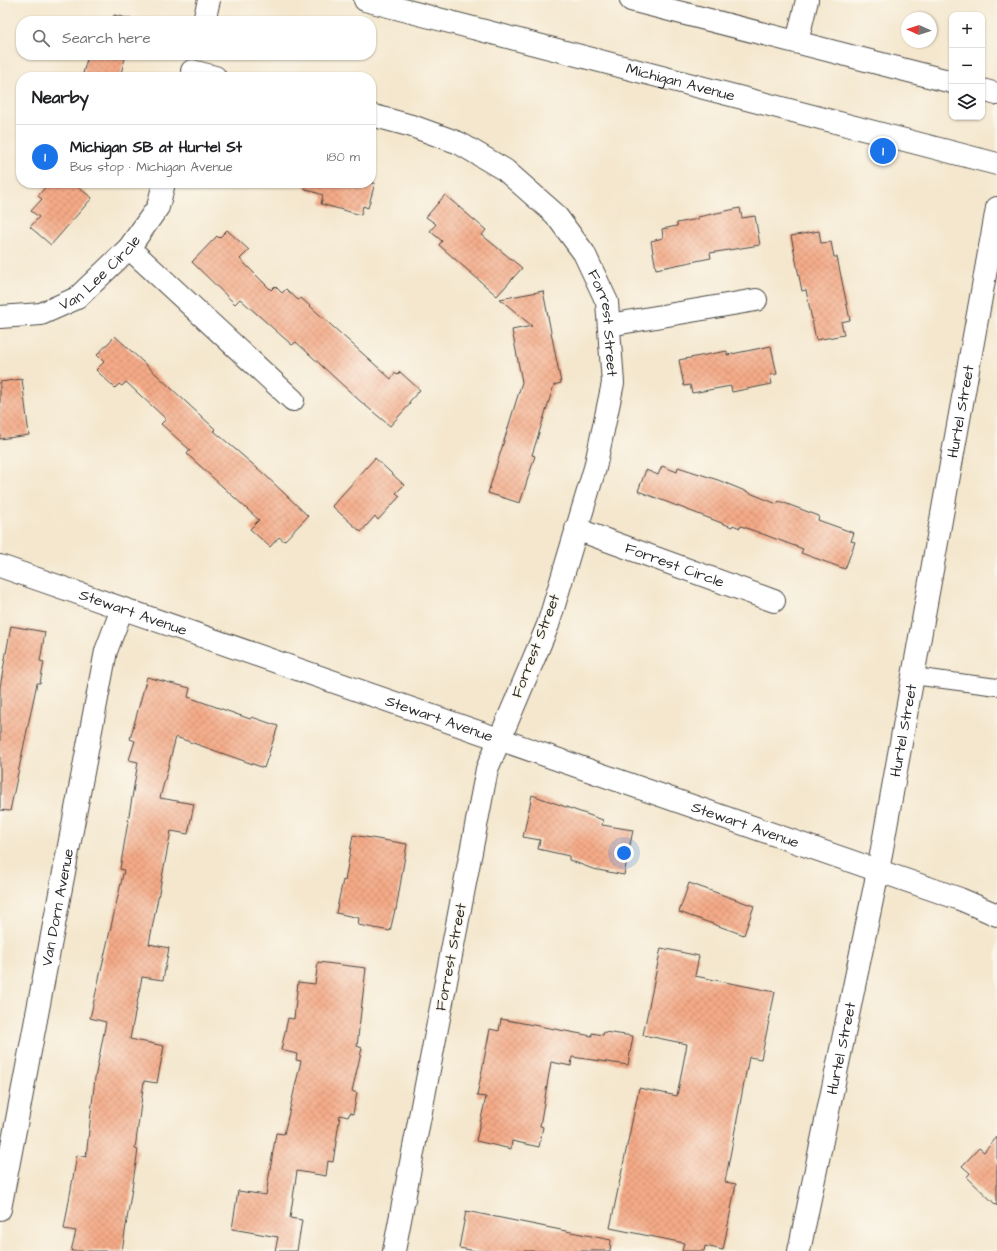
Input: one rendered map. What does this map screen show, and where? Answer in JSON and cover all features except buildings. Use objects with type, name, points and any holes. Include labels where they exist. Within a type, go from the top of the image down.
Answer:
[{"type":"street","points":[[205,16],[209,0]]},
{"type":"street","name":"Michigan Avenue","points":[[365,0],[997,164]]},
{"type":"street","points":[[631,0],[949,81]]},
{"type":"street","points":[[797,42],[807,0]]},
{"type":"street","points":[[193,68],[203,72]]},
{"type":"street","points":[[985,91],[997,94]]},
{"type":"street","name":"Forrest Street","points":[[376,117],[412,126],[459,143],[505,170],[556,214],[584,253],[607,302],[613,384],[595,468],[548,625],[487,770],[394,1251]]},
{"type":"street","name":"Van Lee Circle","points":[[0,317],[41,314],[77,298],[129,248],[158,207],[163,188]]},
{"type":"street","name":"Hurtel Street","points":[[799,1251],[878,871],[997,208]]},
{"type":"street","points":[[129,248],[293,400]]},
{"type":"street","points":[[609,325],[756,300]]},
{"type":"street","name":"Forrest Circle","points":[[576,529],[774,601]]},
{"type":"street","name":"Stewart Avenue","points":[[0,566],[960,899],[997,915]]},
{"type":"street","name":"Van Dorn Avenue","points":[[0,1209],[106,651],[122,609]]},
{"type":"lane","points":[[913,676],[997,688]]},
{"type":"place","name":"Michigan SB at Hurtel St","points":[[883,151]]}]
